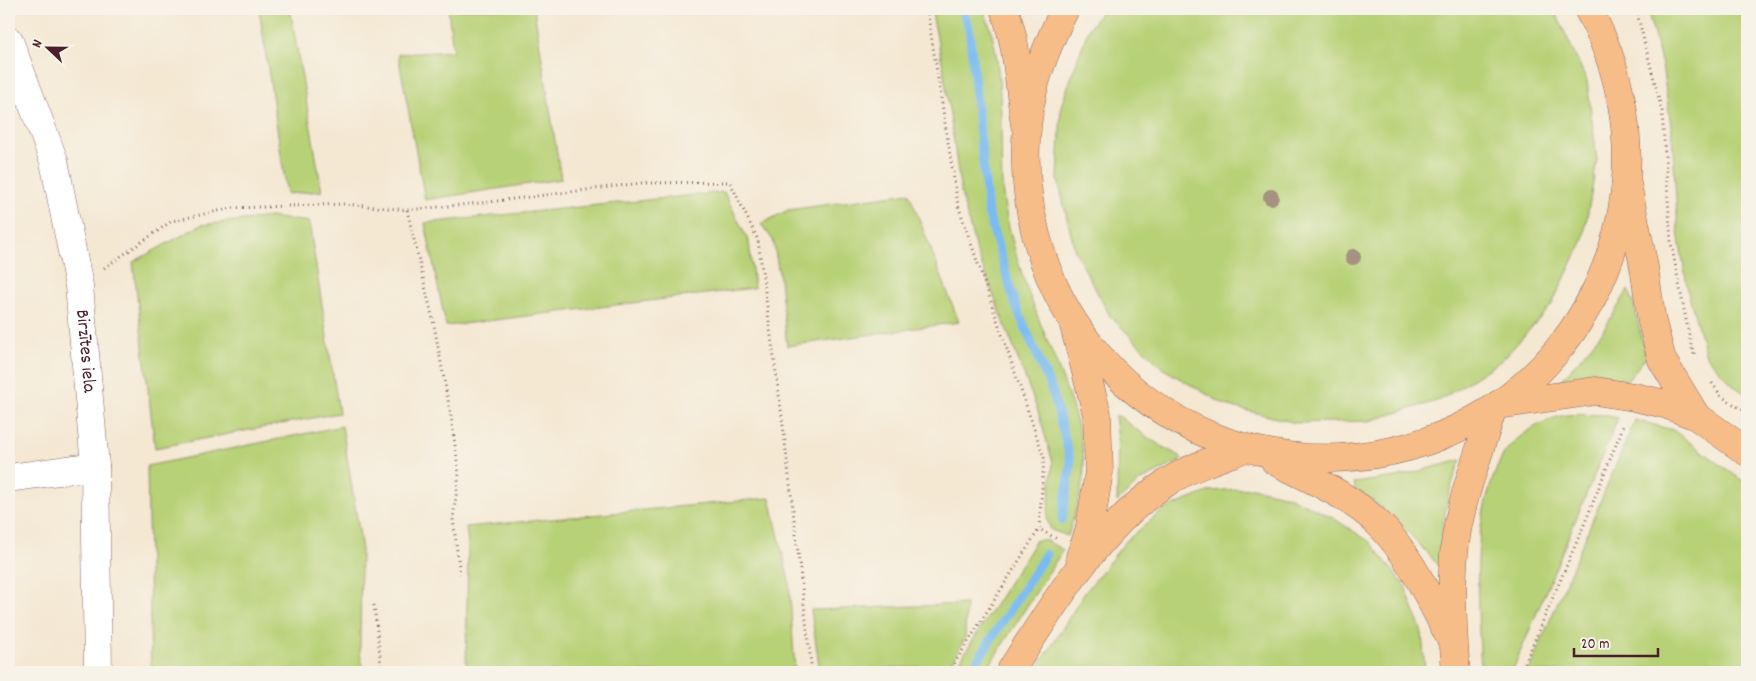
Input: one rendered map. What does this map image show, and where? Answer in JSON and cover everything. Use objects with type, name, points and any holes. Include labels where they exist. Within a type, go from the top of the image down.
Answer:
[{"type":"main road","points":[[1004,9],[1009,21],[1015,54],[1026,134],[1026,174],[1033,222],[1040,251],[1054,288],[1073,322],[1100,357],[1131,388],[1166,413],[1205,434],[1251,450],[1338,494],[1379,524],[1410,565],[1454,643]]},
{"type":"main road","points":[[1026,134],[1033,91],[1046,49],[1065,9]]},
{"type":"main road","points":[[1010,672],[1064,589],[1107,533],[1165,483],[1206,463],[1251,450],[1304,458],[1354,458],[1393,452],[1449,434],[1495,408],[1539,372],[1573,332],[1600,286],[1618,236],[1627,184],[1627,144],[1623,105],[1614,66],[1588,9]]},
{"type":"main road","points":[[1627,184],[1644,267],[1652,322],[1662,360],[1696,416]]},
{"type":"main road","points":[[1064,589],[1082,553],[1089,532],[1099,472],[1097,414],[1073,322]]},
{"type":"main road","points":[[1495,408],[1595,391],[1665,404],[1696,416],[1747,452]]},
{"type":"main road","points":[[1456,672],[1454,643],[1456,536],[1467,487],[1495,408]]},
{"type":"street","name":"Birzītes iela","points":[[9,41],[54,161],[78,286],[95,466],[98,672]]},
{"type":"street","points":[[9,478],[95,466]]},
{"type":"path","points":[[927,9],[958,205],[1044,458],[1039,528],[948,672]]},
{"type":"path","points":[[1636,9],[1662,111],[1671,243],[1691,346],[1698,365]]},
{"type":"path","points":[[78,286],[172,221],[232,208],[346,204],[407,210],[481,203],[642,182],[730,182],[758,240],[783,425],[812,672]]},
{"type":"path","points":[[407,210],[433,320],[451,416],[459,474],[453,520],[460,574]]},
{"type":"path","points":[[1710,380],[1721,396],[1747,412]]},
{"type":"path","points":[[1521,672],[1580,533],[1624,422]]},
{"type":"path","points":[[1039,528],[1082,553]]},
{"type":"path","points":[[374,606],[382,672]]},
{"type":"green space","points":[[259,9],[290,9],[322,191],[287,194]]},
{"type":"green space","points":[[448,9],[534,9],[561,179],[425,200],[398,54],[453,51]]},
{"type":"green space","points":[[931,9],[983,9],[990,27],[998,71],[1002,184],[1008,224],[1026,287],[1071,403],[1082,447],[1084,462],[1083,481],[1068,536],[1051,530],[1047,520],[1053,463],[1038,411],[976,250],[961,193],[943,66]]},
{"type":"green space","points":[[1103,9],[1554,9],[1587,81],[1597,160],[1583,240],[1551,306],[1502,360],[1440,400],[1369,421],[1296,423],[1225,405],[1162,368],[1110,316],[1075,251],[1058,180],[1061,106],[1088,30]]},
{"type":"green space","points":[[1647,9],[1747,9],[1747,395],[1734,386],[1706,356],[1688,292],[1678,231],[1672,132],[1662,65]]},
{"type":"green space","points":[[724,192],[749,242],[754,288],[446,326],[425,223]]},
{"type":"green space","points":[[909,193],[959,322],[787,346],[780,279],[773,240],[761,224],[788,210]]},
{"type":"green space","points":[[270,217],[309,222],[339,413],[155,448],[133,262],[201,225]]},
{"type":"green space","points":[[1628,290],[1635,310],[1646,357],[1627,381],[1561,381],[1603,331]]},
{"type":"green space","points":[[1577,414],[1603,415],[1618,418],[1512,672],[1481,672],[1478,591],[1480,537],[1484,510],[1491,484],[1501,459],[1518,438],[1553,418]]},
{"type":"green space","points":[[1115,416],[1119,416],[1148,438],[1180,456],[1182,460],[1140,481],[1117,502],[1118,439]]},
{"type":"green space","points":[[1635,420],[1673,430],[1747,484],[1747,672],[1528,672]]},
{"type":"green space","points":[[342,426],[361,543],[360,653],[364,672],[151,672],[147,466]]},
{"type":"green space","points":[[1461,460],[1445,512],[1440,567],[1391,514],[1355,489],[1354,483],[1396,477]]},
{"type":"green space","points":[[1253,488],[1288,496],[1333,518],[1370,542],[1405,586],[1422,633],[1425,672],[1035,672],[1084,594],[1126,541],[1163,510],[1210,491]]},
{"type":"green space","points":[[770,498],[789,581],[795,672],[466,672],[468,544],[466,527]]},
{"type":"green space","points":[[1036,540],[1045,540],[1063,550],[985,672],[953,672]]},
{"type":"green space","points":[[966,604],[965,638],[951,665],[820,672],[811,610]]},
{"type":"waterway","points":[[962,9],[969,27],[988,212],[1015,304],[1053,393],[1071,463],[1062,520]]},
{"type":"waterway","points":[[970,672],[1046,554]]}]
